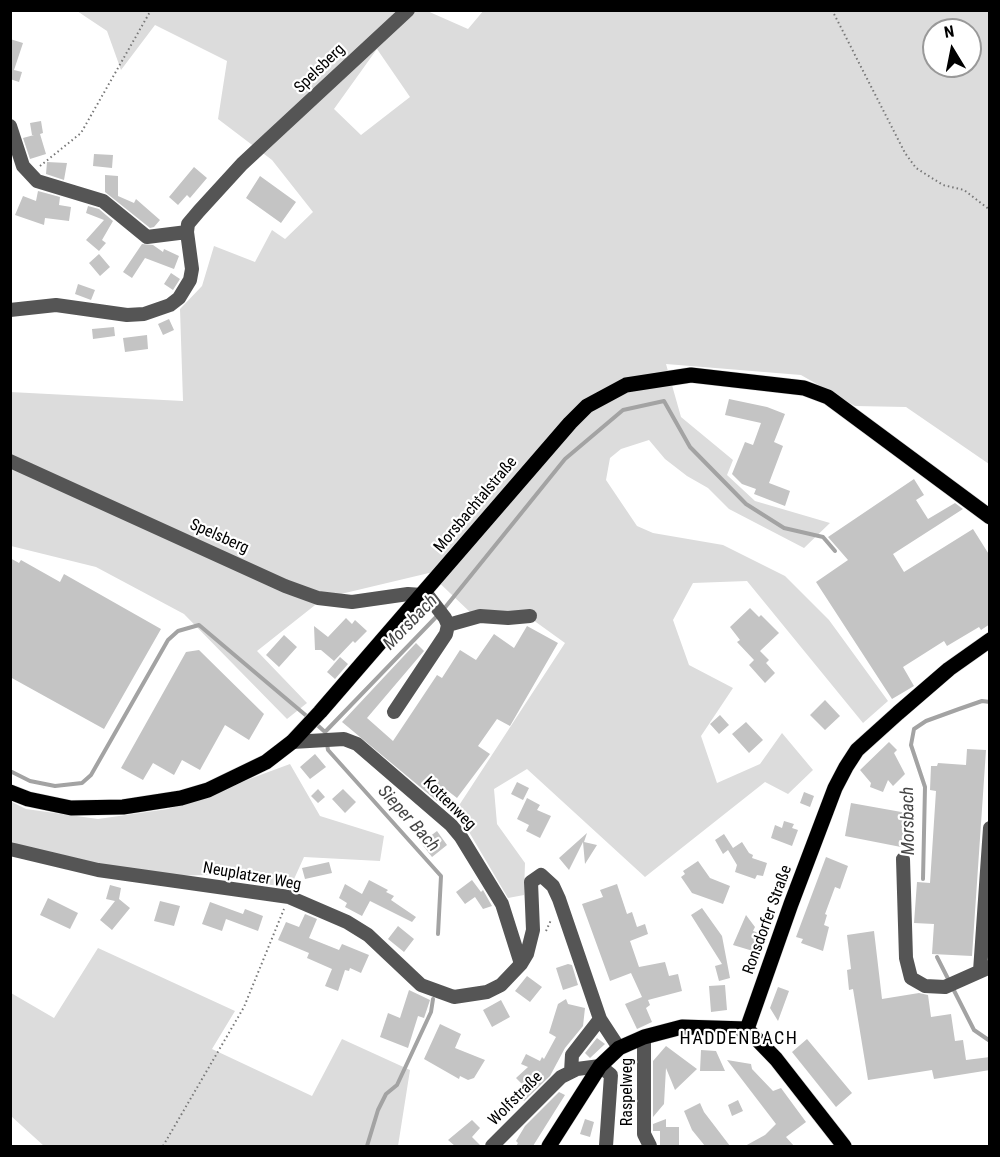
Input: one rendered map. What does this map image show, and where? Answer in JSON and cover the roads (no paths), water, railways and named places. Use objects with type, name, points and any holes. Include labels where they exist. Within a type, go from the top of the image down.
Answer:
[{"type":"main road","name":"Morsbachtalstraße","points":[[10,792],[28,799],[95,809],[153,803],[182,798],[224,784],[266,762],[288,746],[427,597],[587,406],[626,385],[675,375],[772,382],[819,393],[990,517]]},
{"type":"main road","name":"Ronsdorfer Straße","points":[[747,1029],[807,862],[846,767],[857,750],[898,713],[949,669],[990,640]]},
{"type":"main road","points":[[549,1146],[600,1066],[619,1048],[644,1037],[682,1027],[747,1029],[776,1059],[844,1146]]},
{"type":"street","name":"Spelsberg","points":[[187,232],[188,224],[199,210],[242,164],[408,10]]},
{"type":"street","points":[[10,126],[28,174],[37,181],[103,201],[147,237],[187,232],[191,259],[190,280],[180,298],[159,311],[127,315],[56,305],[10,310]]},
{"type":"street","name":"Spelsberg","points":[[10,461],[285,586],[318,598],[352,602],[408,594],[427,597]]},
{"type":"street","points":[[393,712],[446,634],[446,622],[427,597]]},
{"type":"street","points":[[446,622],[480,616],[508,618],[530,616]]},
{"type":"street","name":"Kottenweg","points":[[288,746],[344,739],[357,744],[451,825],[461,837],[502,904],[521,964]]},
{"type":"street","points":[[903,859],[907,972],[911,978],[925,986],[951,984],[985,969],[990,828]]},
{"type":"street","name":"Neuplatzer Weg","points":[[10,849],[98,870],[289,897],[347,922],[368,935],[421,985],[441,994],[471,996],[501,985],[521,964],[527,954],[533,930],[531,882],[541,875],[553,886],[559,899],[600,1019],[619,1048]]},
{"type":"street","points":[[571,1072],[572,1055],[600,1019]]},
{"type":"street","name":"Raspelweg","points":[[644,1037],[644,1134],[650,1146]]},
{"type":"street","points":[[600,1066],[611,1075],[606,1146]]},
{"type":"street","name":"Wolfstraße","points":[[492,1146],[561,1077],[571,1072],[600,1066]]},
{"type":"waterway","name":"Morsbach","points":[[443,610],[565,459],[623,410],[664,401],[690,447],[746,504],[784,528],[823,537],[835,551]]},
{"type":"waterway","name":"Morsbach","points":[[315,723],[325,732],[438,615]]},
{"type":"waterway","name":"Morsbach","points":[[10,771],[30,781],[55,786],[82,783],[91,775],[168,640],[178,631],[199,625],[309,718]]},
{"type":"waterway","name":"Morsbach","points":[[923,879],[925,787],[911,745],[914,729],[926,721],[959,709],[982,701],[990,702]]},
{"type":"waterway","name":"Sieper Bach","points":[[327,744],[328,750],[441,876],[438,934]]},
{"type":"waterway","name":"Morsbach","points":[[937,957],[974,1030],[990,1041]]},
{"type":"waterway","name":"Sieper Bach","points":[[367,1146],[378,1110],[386,1094],[397,1085],[431,1012],[433,999]]},
{"type":"district","name":"HADDENBACH","points":[[739,1039]]}]
